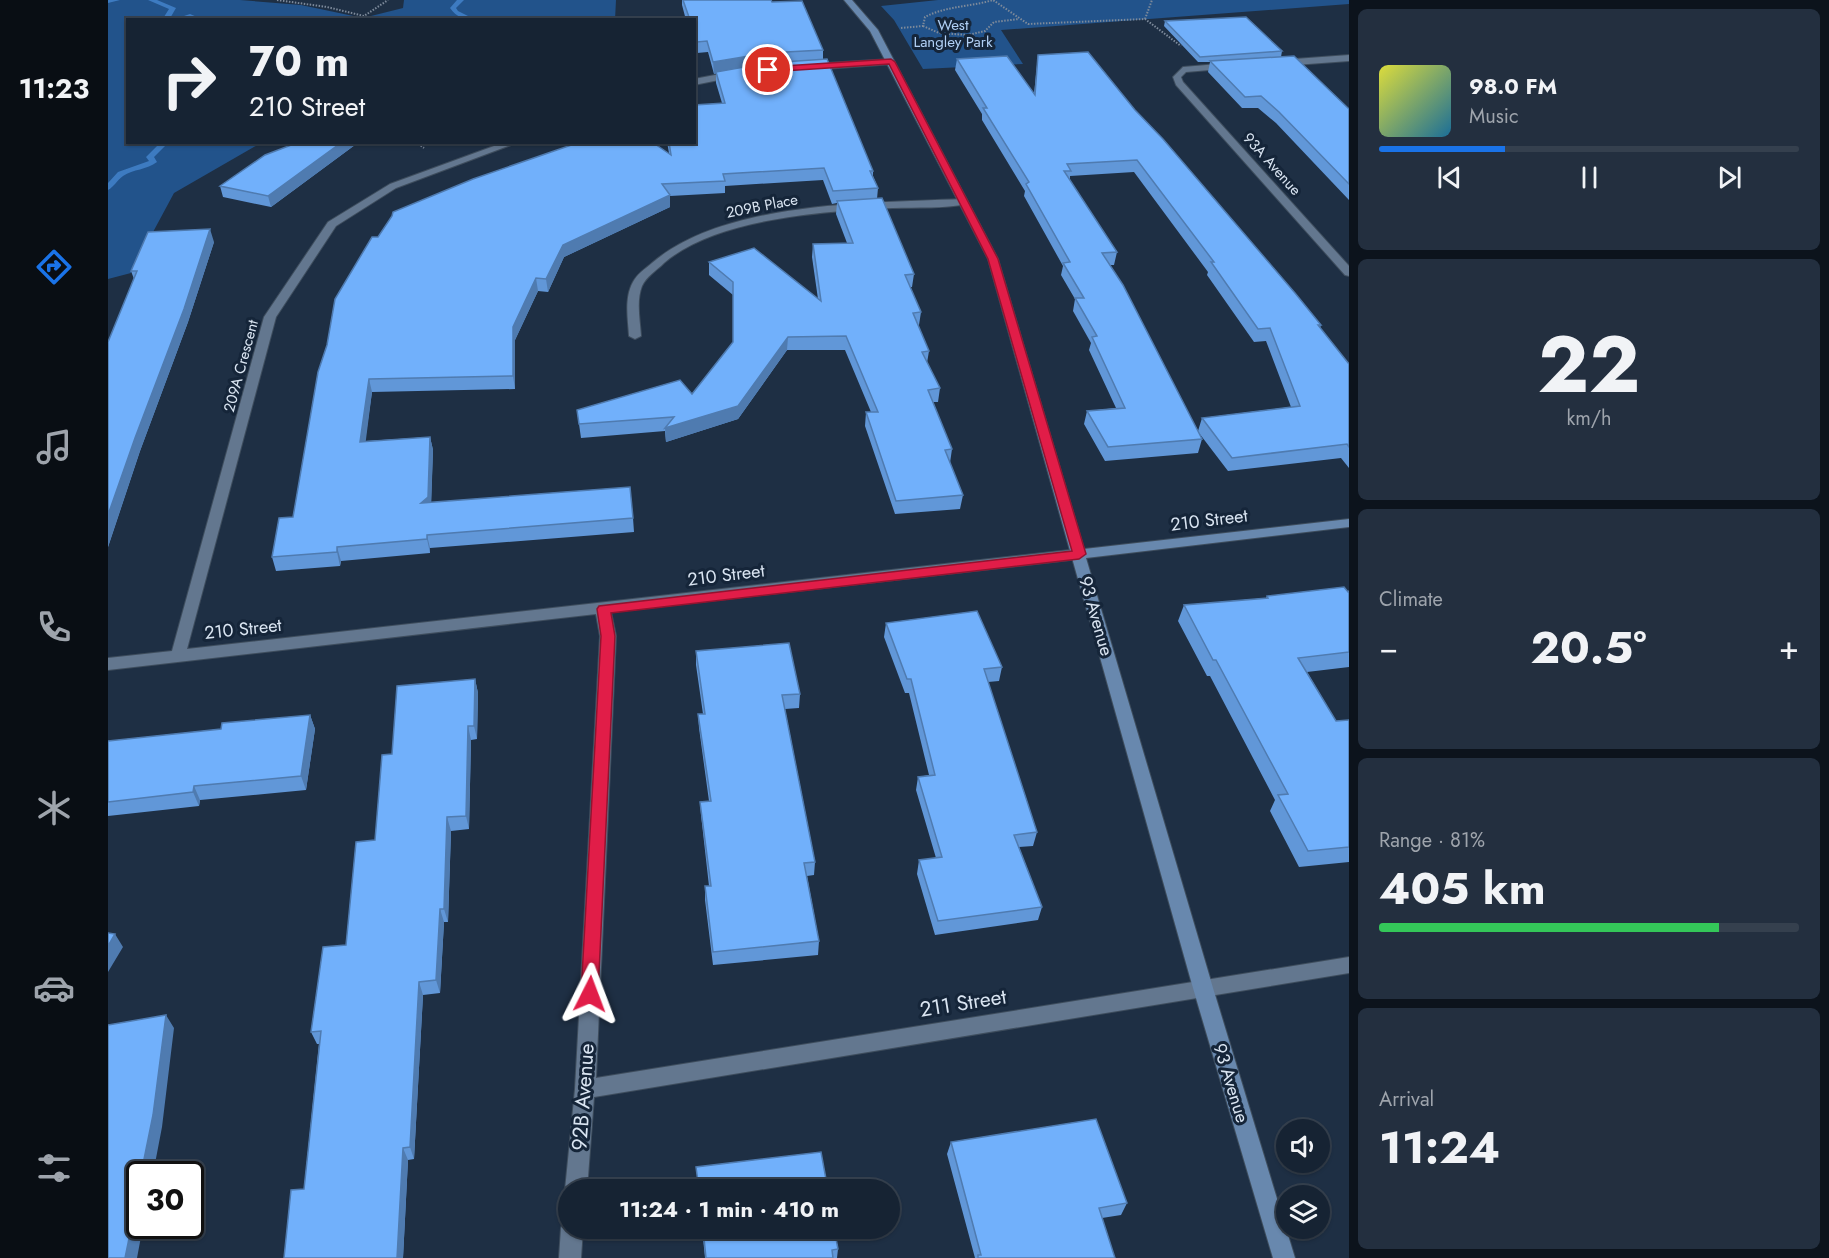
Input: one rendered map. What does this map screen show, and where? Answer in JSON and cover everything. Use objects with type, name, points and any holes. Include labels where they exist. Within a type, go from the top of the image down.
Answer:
[{"type":"street","name":"93 Avenue","points":[[848,0],[874,30],[993,259],[1203,988],[1284,1258]]},
{"type":"street","points":[[1275,63],[1345,59],[1349,66]]},
{"type":"street","points":[[801,67],[891,62]]},
{"type":"street","points":[[1209,67],[1242,65]]},
{"type":"street","name":"93A Avenue","points":[[1209,67],[1183,70],[1178,73],[1179,83],[1349,273]]},
{"type":"street","points":[[696,82],[749,72]]},
{"type":"street","name":"209A Crescent","points":[[178,656],[270,317],[332,224],[393,186],[509,144]]},
{"type":"street","name":"209B Place","points":[[635,336],[633,299],[640,279],[668,255],[728,226],[802,212],[963,202]]},
{"type":"street","name":"210 Street","points":[[108,664],[1349,523]]},
{"type":"street","name":"92B Avenue","points":[[577,1179],[585,1089],[608,636],[603,609]]},
{"type":"street","name":"211 Street","points":[[585,1089],[1349,965]]},
{"type":"street","points":[[570,1258],[571,1239]]},
{"type":"path","points":[[277,0],[327,6],[364,16],[388,0]]},
{"type":"path","points":[[923,26],[925,17],[930,12],[974,6],[993,0],[1028,24],[1144,19],[1209,67]]},
{"type":"path","points":[[1144,19],[1152,0]]},
{"type":"path","points":[[874,30],[923,26],[939,33],[968,35],[985,31],[994,22],[1020,19]]},
{"type":"green space","points":[[108,0],[240,0],[301,5],[363,18],[126,18],[126,144],[259,144],[174,193],[131,273],[108,279]]},
{"type":"green space","points":[[404,0],[616,0],[615,18],[363,18],[403,8]]},
{"type":"green space","name":"West Langley Park","points":[[938,0],[1349,0],[1349,4],[1001,30],[1023,64],[923,69],[894,20],[881,6]]},
{"type":"building","points":[[683,0],[802,1],[823,50],[767,53],[713,62],[707,41],[697,42],[696,40],[696,18],[689,18]]},
{"type":"building","points":[[1246,17],[1282,51],[1200,57],[1165,21]]},
{"type":"building","points":[[1088,52],[1135,110],[1163,139],[1295,293],[1349,364],[1349,447],[1347,444],[1232,458],[1202,418],[1300,406],[1270,328],[1258,329],[1211,262],[1214,262],[1137,160],[1067,164],[1071,171],[1064,171],[1117,252],[1102,253],[1123,285],[1202,439],[1108,447],[1087,411],[1125,408],[1092,337],[1097,336],[1075,298],[1084,298],[1063,263],[1070,262],[1026,184],[1029,182],[983,108],[987,108],[957,59],[1007,56],[1035,95],[1038,55]]},
{"type":"building","points":[[1294,56],[1349,109],[1349,184],[1261,96],[1245,97],[1210,61]]},
{"type":"building","points":[[827,59],[878,188],[833,191],[824,168],[723,174],[725,181],[662,184],[670,195],[563,245],[546,279],[536,278],[513,327],[513,376],[369,379],[360,442],[430,437],[428,497],[421,503],[630,487],[633,518],[427,535],[427,539],[337,547],[337,552],[272,557],[279,518],[293,517],[318,372],[327,345],[335,299],[372,237],[378,237],[393,212],[473,179],[574,144],[655,144],[671,155],[669,144],[696,144],[696,105],[725,103],[716,72],[767,63]]},
{"type":"building","points":[[294,144],[339,144],[268,196],[220,186],[265,155]]},
{"type":"building","points":[[882,198],[914,274],[905,275],[921,312],[913,313],[929,351],[922,352],[940,388],[928,390],[952,449],[945,450],[963,495],[896,501],[866,412],[878,412],[846,336],[788,337],[738,406],[665,428],[674,417],[579,424],[577,410],[680,380],[692,394],[733,342],[733,282],[709,262],[754,248],[821,301],[813,244],[853,243],[837,201]]},
{"type":"building","points":[[210,229],[184,309],[108,515],[108,342],[137,271],[131,271],[148,232]]},
{"type":"building","points":[[1344,587],[1349,591],[1349,652],[1298,658],[1336,721],[1349,720],[1349,847],[1308,851],[1278,795],[1288,794],[1184,605],[1268,598],[1267,596]]},
{"type":"building","points":[[977,611],[1002,667],[984,669],[1037,832],[1014,835],[1042,907],[938,921],[919,860],[942,857],[918,777],[935,775],[911,679],[907,679],[886,623]]},
{"type":"building","points":[[789,643],[800,694],[782,695],[815,862],[804,863],[819,941],[713,952],[705,886],[711,886],[700,802],[711,801],[698,714],[705,714],[696,651]]},
{"type":"building","points":[[475,679],[474,726],[468,726],[466,816],[447,817],[444,909],[440,909],[436,980],[419,982],[410,1147],[403,1148],[397,1258],[284,1258],[291,1190],[304,1189],[321,1031],[311,1032],[323,947],[346,945],[356,842],[375,840],[382,755],[392,754],[397,686]]},
{"type":"building","points":[[310,715],[301,776],[194,786],[193,792],[108,802],[108,741],[221,729],[222,723]]},
{"type":"building","points":[[108,933],[115,934],[108,946]]},
{"type":"building","points":[[166,1015],[153,1115],[144,1161],[126,1161],[126,1239],[129,1239],[125,1258],[108,1258],[108,1025]]},
{"type":"building","points":[[1096,1119],[1127,1203],[1099,1208],[1115,1258],[978,1258],[978,1255],[981,1255],[951,1142]]},
{"type":"building","points":[[821,1152],[826,1179],[698,1179],[696,1167]]},
{"type":"building","points":[[704,1239],[836,1239],[838,1249],[832,1250],[833,1258],[706,1258]]},
{"type":"waterway","points":[[108,1],[117,0]]},
{"type":"waterway","points":[[151,0],[173,8],[166,18]]},
{"type":"waterway","points":[[461,0],[453,8],[469,18]]},
{"type":"waterway","points":[[184,18],[190,16],[196,18]]},
{"type":"waterway","points":[[108,188],[121,174],[153,162],[150,157],[164,144]]},
{"type":"route","points":[[590,994],[608,636],[603,609],[1079,554],[993,259],[891,62],[768,70]]}]
